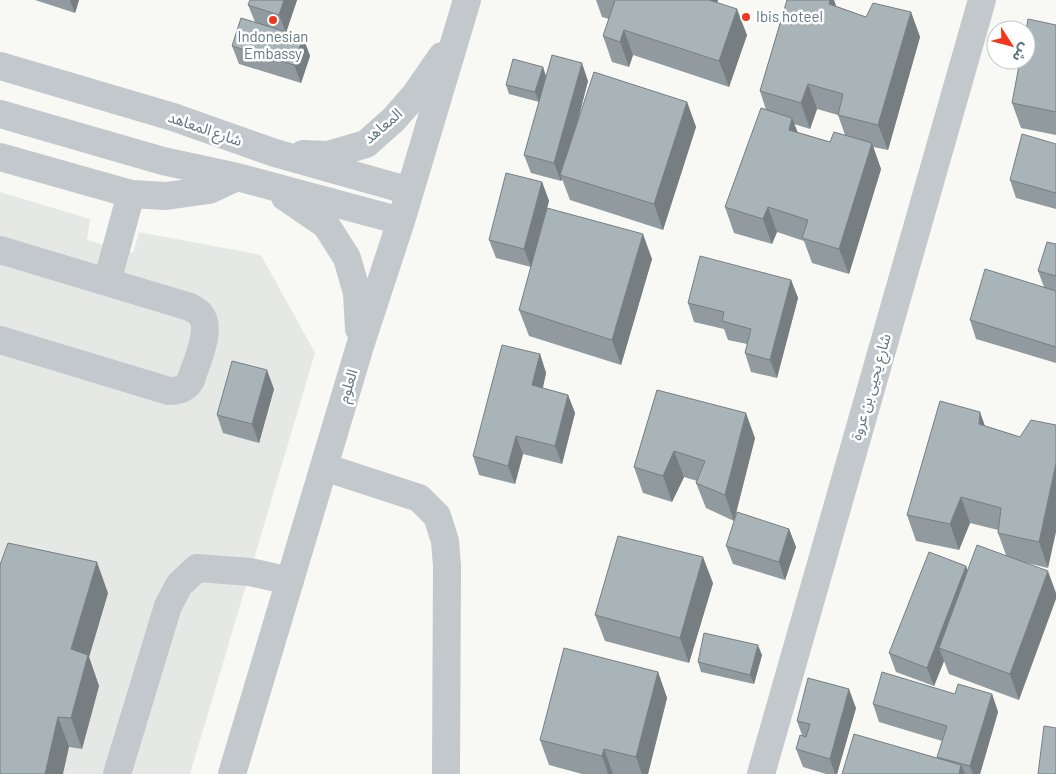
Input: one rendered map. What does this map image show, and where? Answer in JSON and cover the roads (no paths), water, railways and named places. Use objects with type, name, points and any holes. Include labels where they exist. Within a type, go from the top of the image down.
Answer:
[{"type":"street","name":"العلوم","points":[[232,774],[360,346],[401,221],[467,0]]},
{"type":"street","name":"شارع يحيى بن عروة","points":[[761,774],[982,0]]},
{"type":"street","name":"المعاهد","points":[[275,153],[328,155],[366,144],[394,119],[415,95],[456,36]]},
{"type":"street","name":"شارع المعاهد","points":[[0,66],[172,117],[275,153],[410,191]]},
{"type":"street","points":[[0,114],[163,161],[237,177],[401,221]]},
{"type":"street","points":[[0,156],[131,194],[166,196],[209,190],[237,177]]},
{"type":"street","points":[[267,185],[326,225],[347,258],[357,293],[360,346]]},
{"type":"street","points":[[107,282],[131,194]]},
{"type":"street","points":[[0,250],[190,307],[200,313],[204,321],[205,333],[192,380],[188,385],[177,391],[169,391],[0,340]]},
{"type":"street","points":[[324,467],[419,498],[437,516],[445,541],[447,566],[446,774]]},
{"type":"street","points":[[117,774],[168,606],[179,585],[197,568],[250,572],[290,581]]},
{"type":"place","name":"Ibis hoteel","points":[[746,17]]},
{"type":"place","name":"Indonesian Embassy","points":[[273,20]]}]
